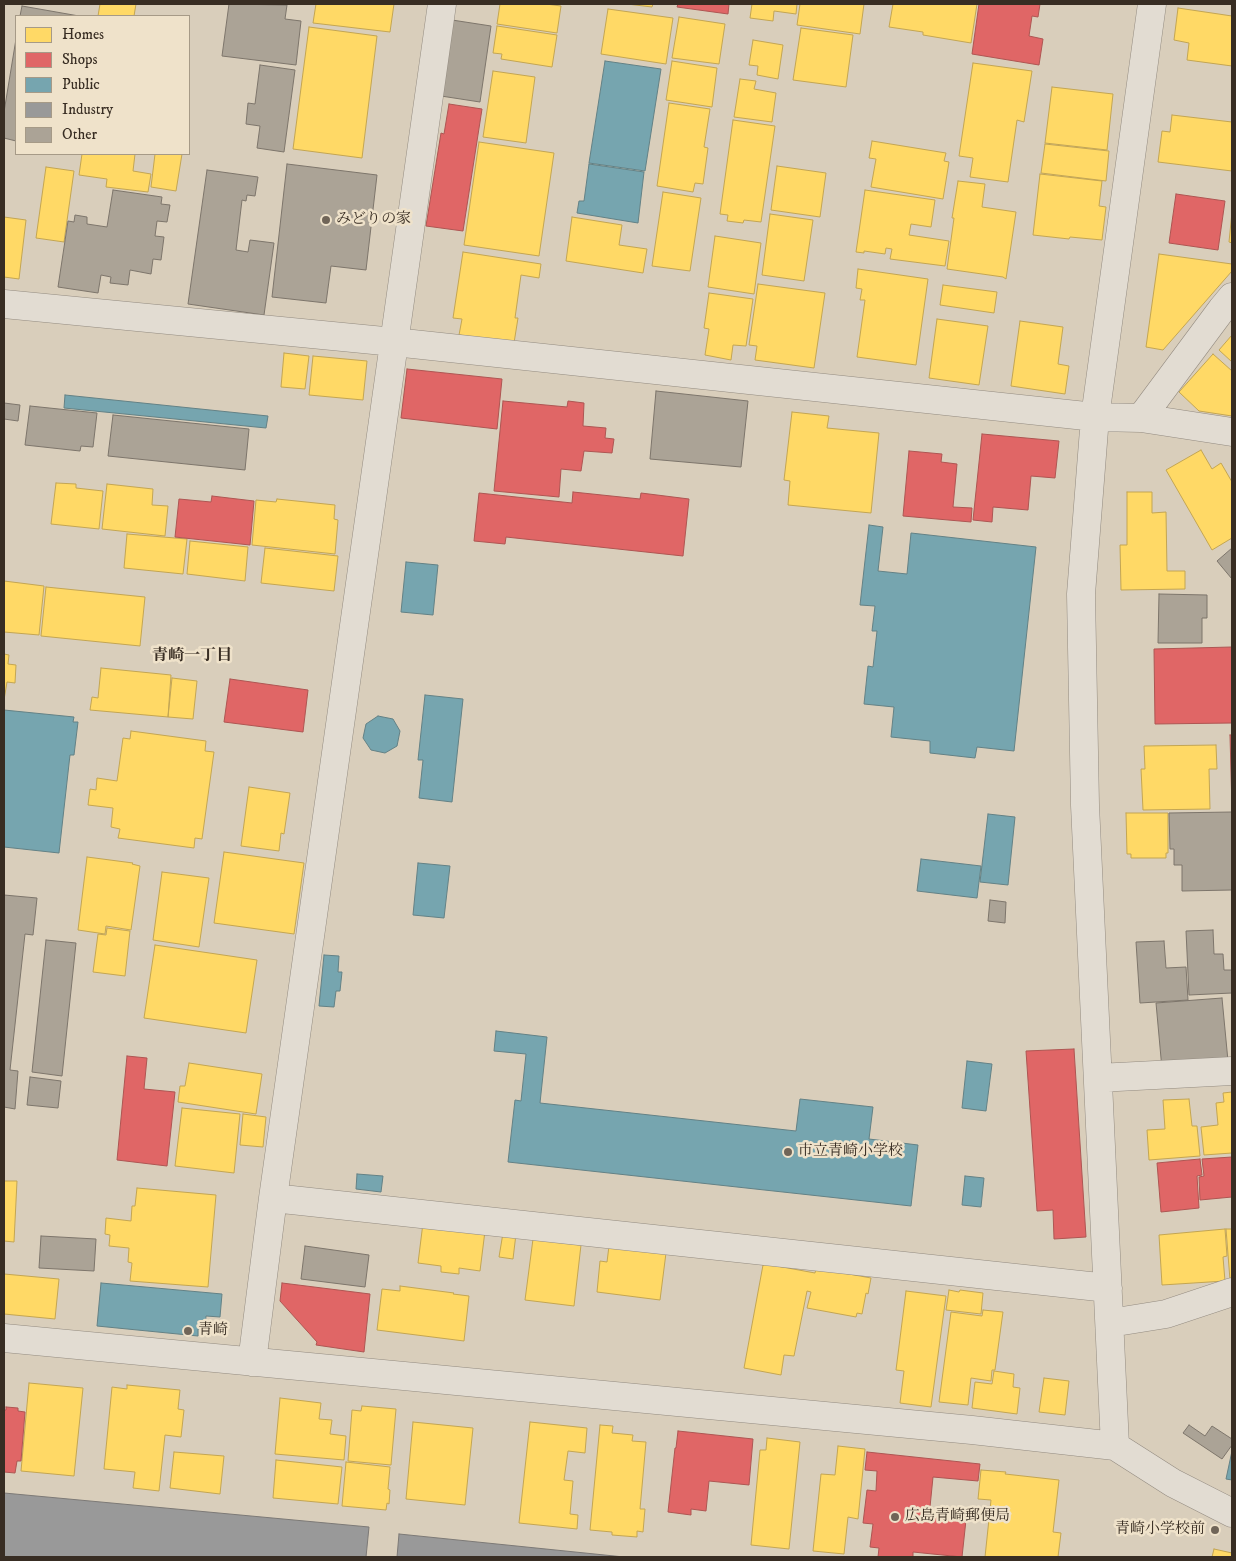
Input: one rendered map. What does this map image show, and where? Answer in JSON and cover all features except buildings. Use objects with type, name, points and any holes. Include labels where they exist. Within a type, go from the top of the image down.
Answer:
[{"type":"street","points":[[252,1362],[273,1198],[442,4]]},
{"type":"street","points":[[1115,1446],[1085,806],[1081,594],[1095,417],[1152,4]]},
{"type":"street","points":[[1141,418],[1232,298]]},
{"type":"street","points":[[4,304],[394,342],[1095,417],[1141,418],[1232,432]]},
{"type":"street","points":[[1098,1078],[1232,1070]]},
{"type":"street","points":[[273,1198],[1108,1288]]},
{"type":"street","points":[[1110,1323],[1166,1314],[1232,1292]]},
{"type":"street","points":[[4,1338],[962,1429],[1115,1446],[1173,1483],[1232,1513]]},
{"type":"place","name":"みどりの家","points":[[326,220]]},
{"type":"place","name":"市立青崎小学校","points":[[788,1152]]},
{"type":"place","name":"青崎","points":[[188,1331]]},
{"type":"place","name":"広島青崎郵便局","points":[[895,1517]]},
{"type":"place","name":"青崎小学校前","points":[[1215,1530]]},
{"type":"district","name":"青崎一丁目","points":[[192,657]]}]
